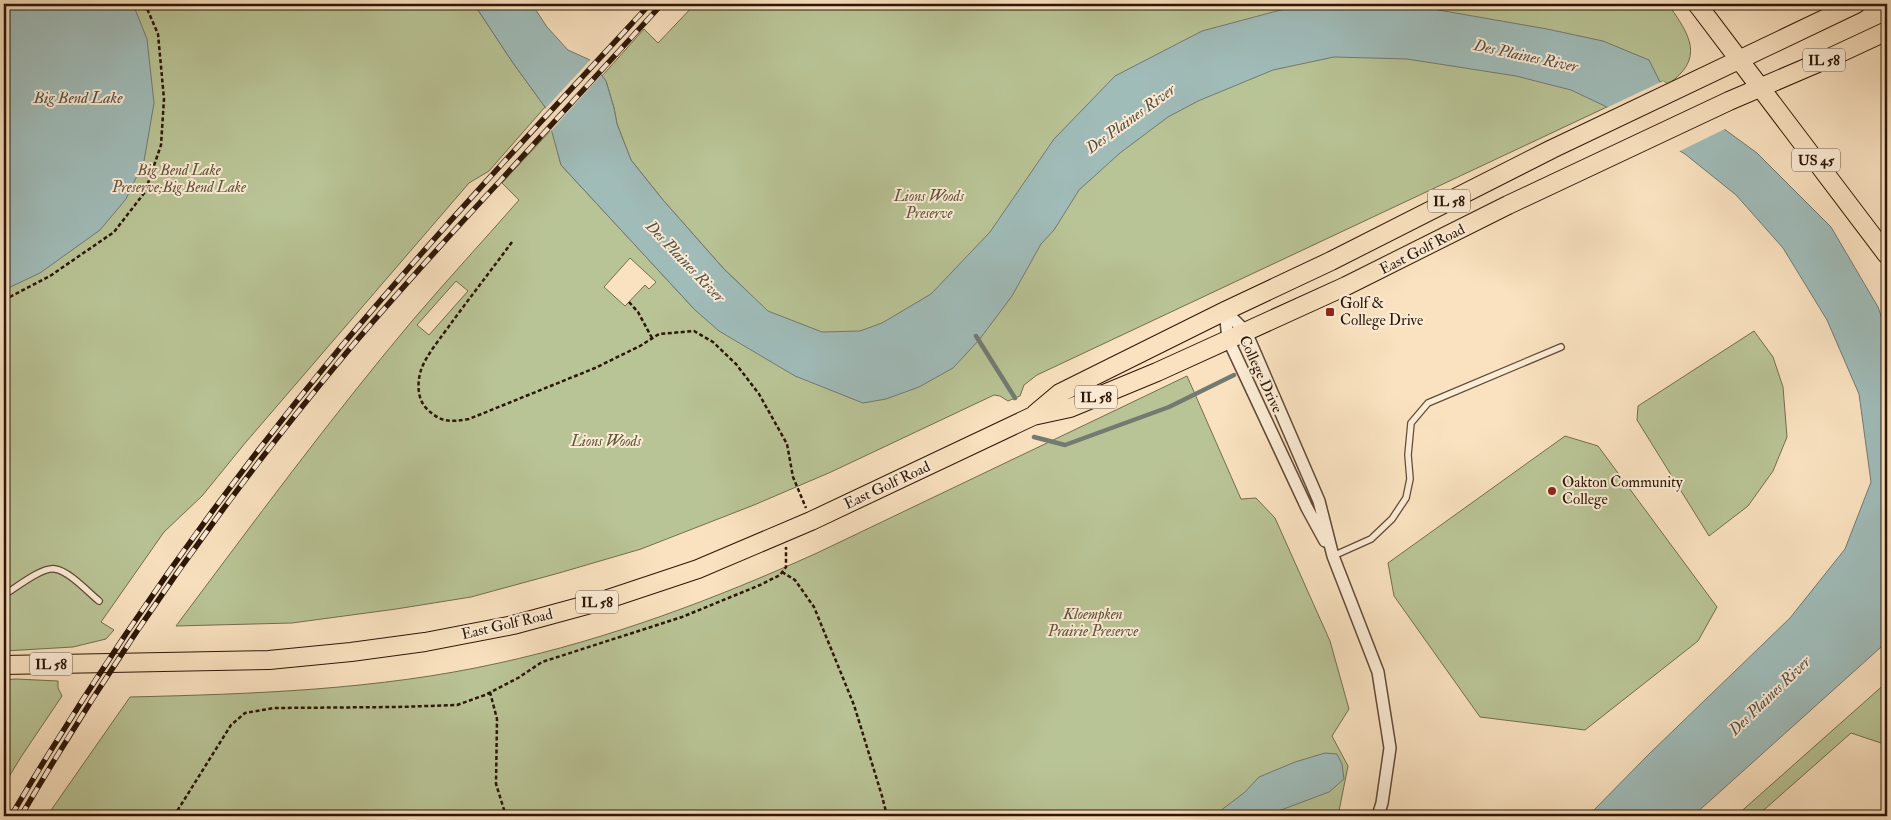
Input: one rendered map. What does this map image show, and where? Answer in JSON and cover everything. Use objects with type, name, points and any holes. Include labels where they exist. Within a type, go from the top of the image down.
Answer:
[{"type":"main road","name":"US 45","points":[[1697,4],[1887,255]]},
{"type":"main road","name":"East Golf Road","points":[[1033,416],[1060,393],[1224,311],[1332,261],[1552,149],[1856,4]]},
{"type":"main road","name":"East Golf Road","points":[[4,665],[269,660],[425,642],[513,625],[605,600],[698,569],[811,521],[1033,416],[1070,408],[1246,332],[1346,286],[1582,170],[1760,86],[1827,59],[1887,31]]},
{"type":"street","name":"College Drive","points":[[1224,311],[1246,332],[1319,502],[1333,556],[1378,672],[1390,748],[1382,803],[1378,816]]},
{"type":"street","name":"College Drive","points":[[1224,311],[1228,339],[1307,508],[1333,556]]},
{"type":"lane","points":[[1333,556],[1371,539],[1392,519],[1406,498],[1410,478],[1408,455],[1411,423],[1428,403],[1561,347]]},
{"type":"lane","points":[[4,595],[43,571],[55,569],[70,576],[99,601]]},
{"type":"path","points":[[4,300],[50,276],[114,232],[145,192],[161,145],[164,99],[158,34],[145,4]]},
{"type":"path","points":[[512,242],[441,337],[422,368],[418,386],[419,393],[424,406],[436,418],[452,422],[469,420],[596,368],[660,334],[694,332],[713,342],[736,364],[758,394],[787,444],[793,477],[811,521]]},
{"type":"path","points":[[629,302],[638,312],[652,338]]},
{"type":"path","points":[[174,816],[231,725],[245,713],[274,708],[457,705],[518,678],[542,662],[682,617],[760,585],[782,572],[786,567],[785,532]]},
{"type":"path","points":[[782,572],[795,580],[814,607],[854,705],[887,816]]},
{"type":"path","points":[[490,692],[497,719],[496,784],[506,816]]},
{"type":"green space","name":"Big Bend Lake Preserve;Big Bend Lake","points":[[4,4],[474,4],[545,107],[489,171],[469,183],[246,442],[202,496],[164,532],[101,622],[114,630],[106,639],[73,647],[4,651]]},
{"type":"green space","name":"Lions Woods Preserve","points":[[695,4],[1668,4],[1687,36],[1690,55],[1687,65],[1668,84],[1663,81],[1660,82],[1037,375],[1024,385],[1020,396],[1008,401],[994,395],[831,472],[754,505],[641,549],[471,597],[292,623],[176,626],[381,358],[519,200],[502,183],[552,129],[561,165],[695,310],[746,290],[724,269],[663,200],[631,160],[617,124],[606,81],[602,76],[644,29],[658,43]],"holes":[[[630,258],[656,282],[649,289],[645,285],[625,306],[604,287]],[[456,281],[468,291],[429,335],[417,325]]]},
{"type":"green space","points":[[1754,331],[1773,357],[1783,387],[1787,437],[1773,471],[1748,506],[1709,536],[1637,420],[1638,406]]},
{"type":"green space","name":"Kloempken Prairie Preserve","points":[[1187,376],[1241,499],[1256,498],[1275,518],[1330,641],[1349,709],[1332,736],[1348,766],[1338,816],[47,816],[130,697],[269,692],[362,685],[408,679],[499,663],[621,630],[701,602],[817,553]]},
{"type":"green space","points":[[1565,436],[1598,446],[1717,607],[1698,641],[1585,730],[1480,717],[1394,596],[1388,563]]},
{"type":"green space","points":[[4,680],[58,681],[58,688],[62,696],[4,785]]},
{"type":"green space","points":[[1887,682],[1887,745],[1851,733],[1757,816],[1736,816]]},
{"type":"water","name":"Big Bend Lake","points":[[4,4],[133,4],[147,39],[154,103],[144,161],[126,199],[100,230],[40,273],[4,290]]},
{"type":"water","name":"Des Plaines River","points":[[474,4],[532,4],[547,27],[568,50],[590,60],[606,81],[617,124],[631,160],[663,200],[724,269],[768,311],[822,332],[860,331],[882,323],[931,294],[990,232],[1054,139],[1115,76],[1202,31],[1303,4],[1359,4],[1427,8],[1603,41],[1649,60],[1660,82],[1757,153],[1831,227],[1878,307],[1887,333],[1887,638],[1880,648],[1693,816],[1588,816],[1649,754],[1790,618],[1845,549],[1871,482],[1859,394],[1827,320],[1783,248],[1736,195],[1685,154],[1607,107],[1571,90],[1516,76],[1407,59],[1334,57],[1273,70],[1198,101],[1168,117],[1120,153],[1079,190],[1054,230],[1041,244],[1012,296],[979,340],[953,368],[919,387],[886,399],[863,403],[795,376],[719,331],[695,310],[561,165],[545,107]]},
{"type":"water","points":[[1325,753],[1337,754],[1342,764],[1344,779],[1329,792],[1265,816],[1217,816],[1220,811],[1245,792],[1259,777],[1295,762]]},
{"type":"pier","points":[[592,58],[603,73],[550,132],[544,110]]},
{"type":"pier","points":[[1663,81],[1727,128],[1678,152],[1604,109]]},
{"type":"waterway","points":[[976,336],[1015,398]]},
{"type":"waterway","points":[[1034,437],[1065,445],[1169,407],[1234,375]]},
{"type":"railway","points":[[11,816],[86,694],[166,576],[208,517],[295,404],[415,260],[650,4]]},
{"type":"railway","points":[[21,816],[95,696],[174,577],[302,406],[423,265],[662,4]]},
{"type":"place","name":"Golf & College Drive","points":[[1330,312]]},
{"type":"place","name":"Oakton Community College","points":[[1552,491]]},
{"type":"park label","name":"Lions Woods","points":[[606,441]]}]
